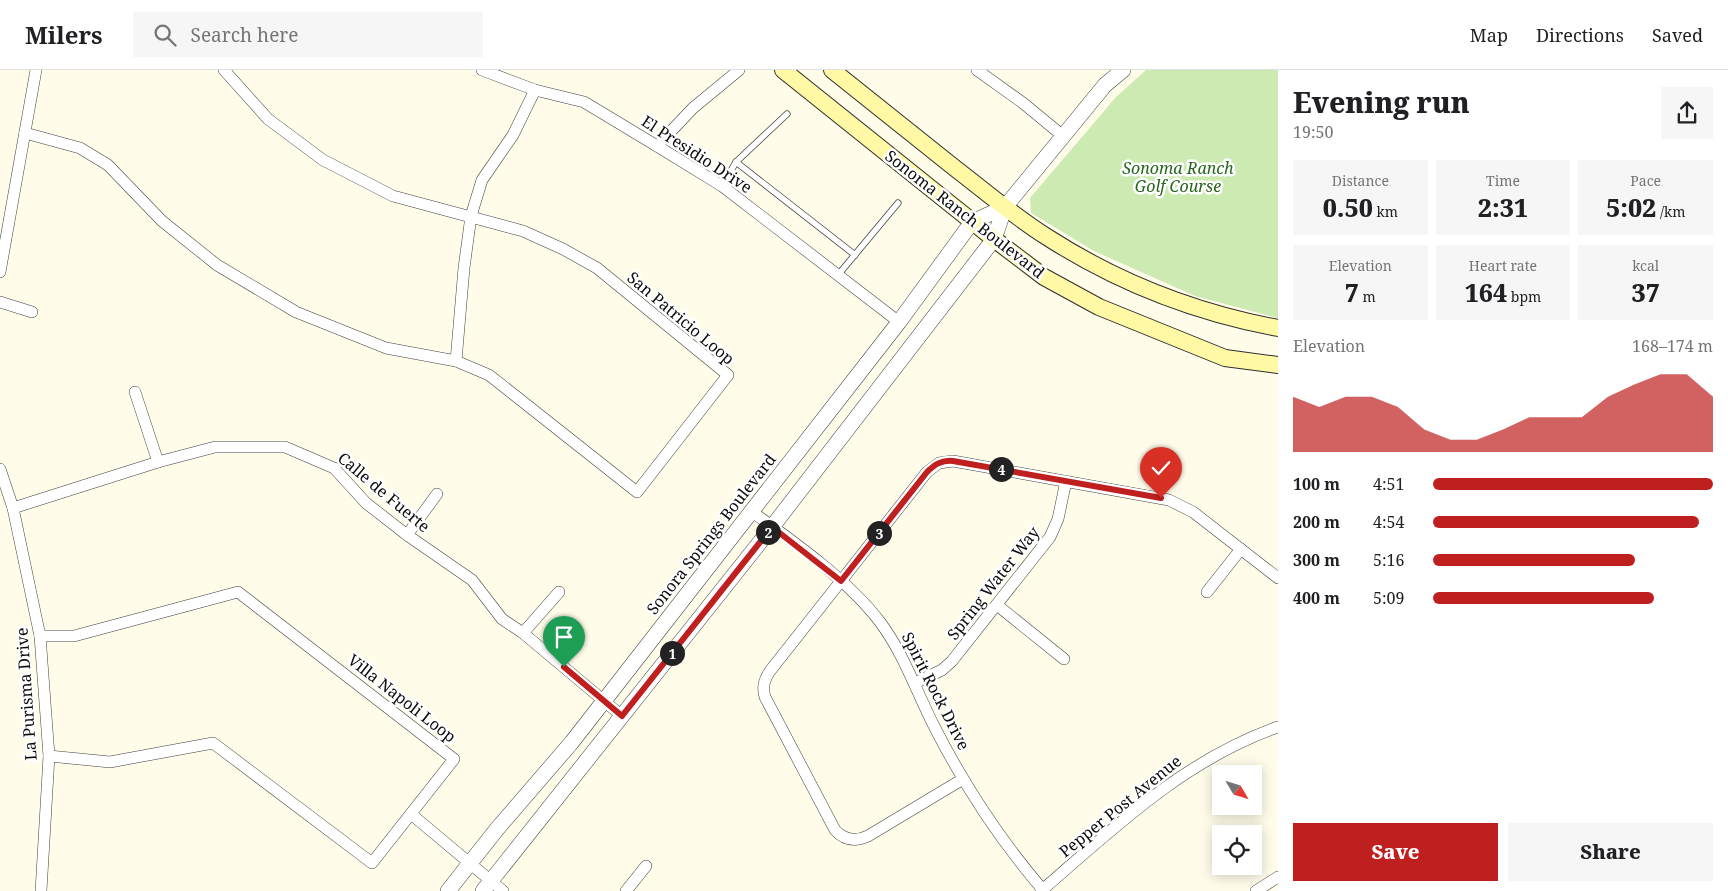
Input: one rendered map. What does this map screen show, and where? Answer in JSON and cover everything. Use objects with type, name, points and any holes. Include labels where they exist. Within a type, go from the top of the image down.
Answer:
[{"type":"main road","name":"Sonoma Ranch Boulevard","points":[[783,70],[994,240],[1044,277],[1099,307],[1225,358],[1278,365]]},
{"type":"main road","name":"Sonoma Ranch Boulevard","points":[[832,70],[1005,207],[1058,244],[1130,282],[1209,312],[1278,328]]},
{"type":"street","points":[[0,272],[36,70]]},
{"type":"street","points":[[224,70],[268,120],[323,160],[393,196],[471,216]]},
{"type":"street","name":"El Presidio Drive","points":[[482,70],[535,90],[584,102],[657,146],[722,186],[898,322]]},
{"type":"street","points":[[657,146],[693,108],[739,70]]},
{"type":"street","points":[[977,70],[1023,103],[1063,136]]},
{"type":"street","name":"Sonora Springs Boulevard","points":[[487,886],[772,527],[994,240],[1005,207],[1105,85],[1123,70]]},
{"type":"street","points":[[25,133],[80,148],[108,165],[162,221],[217,265],[296,312],[386,348],[456,361],[464,268],[471,216],[482,180],[513,135],[535,90]]},
{"type":"street","name":"Sonora Springs Boulevard","points":[[448,891],[572,742],[898,322],[972,222],[1005,207]]},
{"type":"street","name":"San Patricio Loop","points":[[456,361],[489,375],[637,492],[728,375],[597,268],[563,249],[523,231],[471,216]]},
{"type":"street","points":[[0,302],[32,312]]},
{"type":"street","points":[[134,392],[158,462]]},
{"type":"street","name":"Calle de Fuerte","points":[[13,508],[158,462],[215,447],[285,447],[334,468],[366,503],[407,535],[472,580],[502,619],[523,633],[622,716]]},
{"type":"street","points":[[963,780],[863,839],[847,839],[835,830],[765,698],[763,689],[770,671],[927,472],[939,463],[953,461],[1161,498],[1177,503],[1193,512],[1278,578]]},
{"type":"street","name":"La Purisma Drive","points":[[0,469],[13,508],[40,636],[49,756],[41,891]]},
{"type":"street","name":"Spring Water Way","points":[[915,683],[942,670],[952,661],[1050,538],[1058,519],[1066,481]]},
{"type":"street","points":[[407,535],[437,494]]},
{"type":"street","name":"Spirit Rock Drive","points":[[751,511],[841,581],[865,604],[885,629],[905,662],[935,727],[963,780],[996,830],[1042,890]]},
{"type":"street","points":[[1207,592],[1241,549]]},
{"type":"street","name":"Villa Napoli Loop","points":[[40,636],[74,636],[238,592],[454,759],[372,864],[213,743],[110,762],[49,756]]},
{"type":"street","points":[[523,633],[559,592]]},
{"type":"street","points":[[997,606],[1064,659]]},
{"type":"street","name":"Pepper Post Avenue","points":[[1042,890],[1176,778],[1230,747],[1278,728]]},
{"type":"street","points":[[411,814],[470,865],[487,886],[504,891]]},
{"type":"street","points":[[626,891],[646,866]]},
{"type":"street","points":[[1256,891],[1278,877]]},
{"type":"lane","points":[[722,186],[736,162],[787,114]]},
{"type":"lane","points":[[736,162],[855,255]]},
{"type":"lane","points":[[838,275],[898,203]]},
{"type":"green space","name":"Sonoma Ranch Golf Course","points":[[1146,70],[1278,70],[1278,318],[1195,296],[1094,251],[1031,213],[1030,198],[1116,97]]},
{"type":"route","points":[[564,667],[622,716],[772,527],[841,581],[927,472],[943,461],[948,460],[1161,498]]}]
